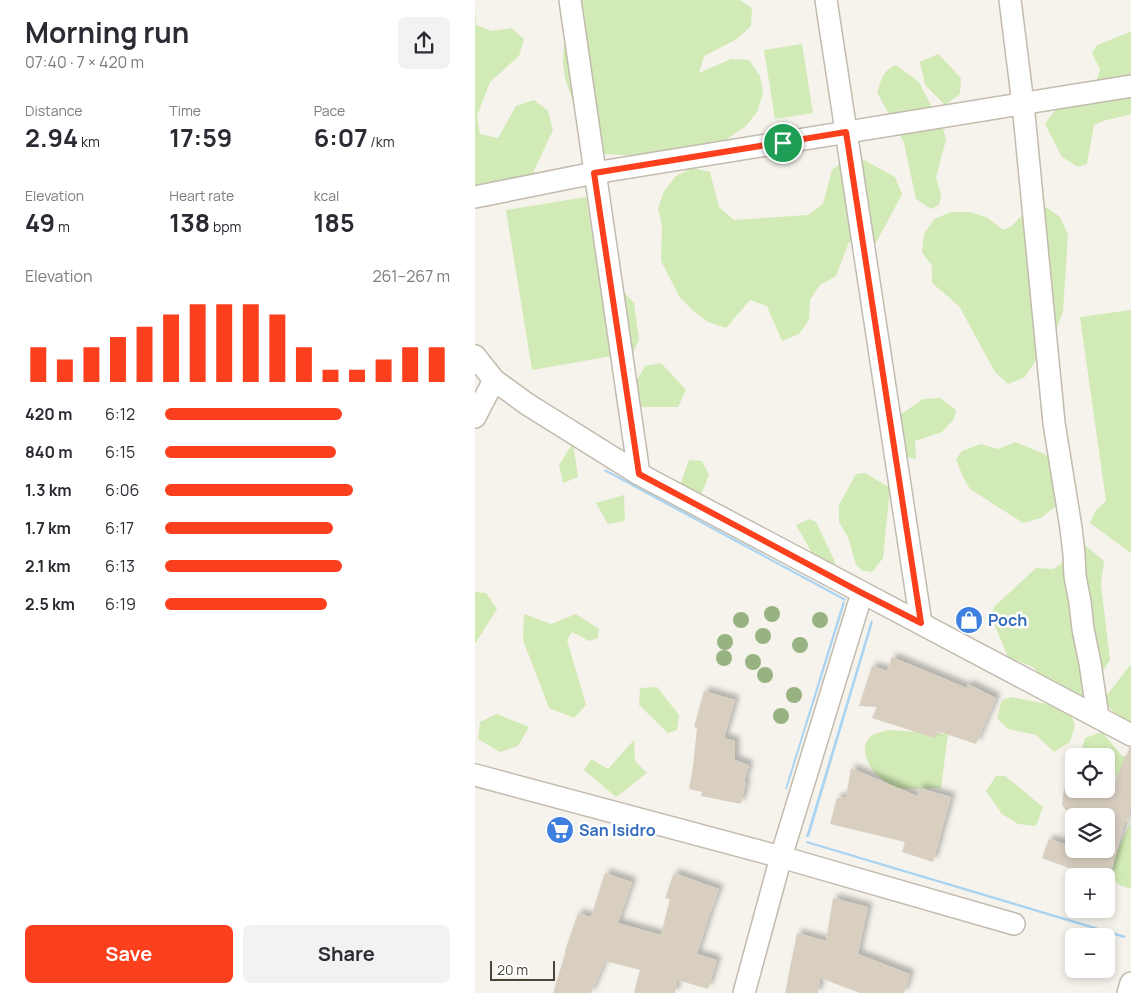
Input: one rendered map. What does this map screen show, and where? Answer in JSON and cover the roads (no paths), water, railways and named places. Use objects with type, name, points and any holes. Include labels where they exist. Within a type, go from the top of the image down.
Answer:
[{"type":"street","points":[[570,0],[639,474]]},
{"type":"street","points":[[826,0],[921,623]]},
{"type":"street","points":[[1010,0],[1023,104],[1054,423],[1071,528],[1075,576],[1098,717]]},
{"type":"street","points":[[475,197],[594,173],[1131,86]]},
{"type":"street","points":[[475,356],[494,380],[527,404],[639,474],[1131,735]]},
{"type":"street","points":[[475,417],[494,380]]},
{"type":"street","points":[[744,993],[781,857],[862,593]]},
{"type":"street","points":[[475,775],[781,857],[1014,924]]},
{"type":"street","points":[[1128,993],[1131,983]]},
{"type":"water","points":[[605,469],[846,599],[845,601],[604,471]]},
{"type":"water","points":[[843,601],[845,603],[787,789],[785,789]]},
{"type":"water","points":[[871,620],[873,622],[809,837],[806,837]]},
{"type":"water","points":[[807,841],[1099,928],[1091,928],[806,843]]},
{"type":"water","points":[[1115,933],[1126,936],[1124,938],[1115,935]]},
{"type":"place","name":"Poch","points":[[969,620]]},
{"type":"place","name":"San Isidro","points":[[560,830]]}]
